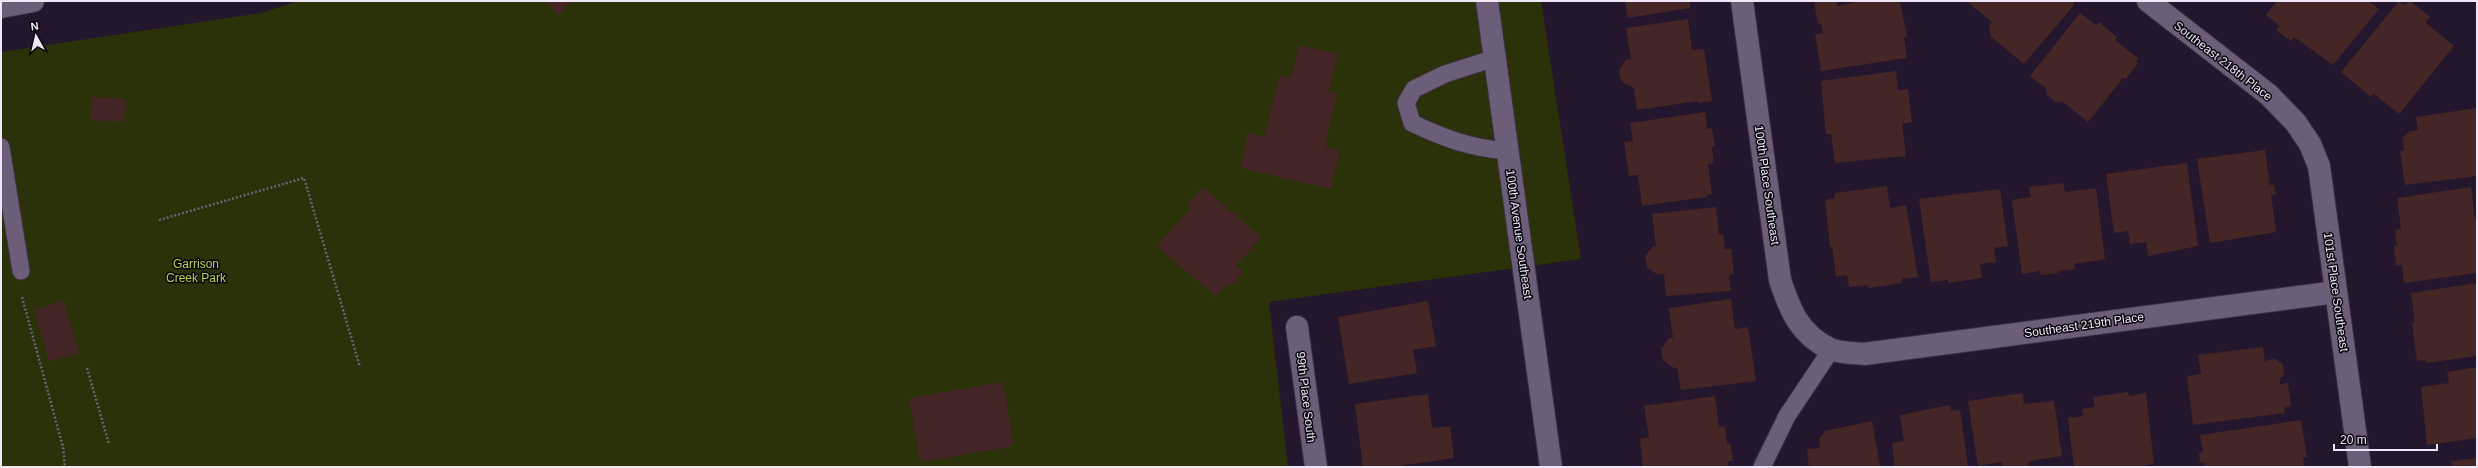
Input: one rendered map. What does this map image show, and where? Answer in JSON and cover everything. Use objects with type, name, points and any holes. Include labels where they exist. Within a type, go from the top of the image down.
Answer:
[{"type":"street","points":[[1,7],[34,1]]},
{"type":"street","name":"100th Avenue Southeast","points":[[1487,1],[1551,467]]},
{"type":"street","name":"100th Place Southeast","points":[[1742,1],[1780,280],[1790,312],[1809,335],[1832,350]]},
{"type":"street","name":"Southeast 218th Place","points":[[2148,1],[2269,95],[2296,123]]},
{"type":"street","name":"101st Place Southeast","points":[[2296,123],[2310,144],[2319,166],[2360,467]]},
{"type":"street","name":"Southeast 219th Place","points":[[1832,350],[1864,354],[2336,292]]},
{"type":"street","name":"99th Place South","points":[[1297,327],[1316,467]]},
{"type":"lane","points":[[1495,58],[1468,65],[1414,89],[1406,103],[1412,123],[1448,139],[1479,149],[1508,151]]},
{"type":"lane","points":[[1,146],[21,271]]},
{"type":"lane","points":[[1762,467],[1787,416],[1832,350]]},
{"type":"path","points":[[159,220],[304,178],[360,366]]},
{"type":"path","points":[[21,271],[22,298],[63,447],[65,467]]},
{"type":"path","points":[[87,368],[109,444]]},
{"type":"green space","name":"Garrison Creek Park","points":[[298,1],[1541,1],[1581,259],[1269,302],[1288,467],[1,467],[1,52],[261,13]]},
{"type":"building","points":[[547,1],[570,1],[558,16]]},
{"type":"building","points":[[1625,1],[1690,1],[1690,8],[1628,18]]},
{"type":"building","points":[[1837,1],[1837,6],[1861,1],[1900,1],[1907,37],[1904,37],[1907,58],[1821,71],[1815,34],[1823,33],[1821,24],[1818,25],[1814,2]]},
{"type":"building","points":[[1966,1],[2071,1],[2075,4],[2024,64],[1991,37],[1989,25],[1992,22]]},
{"type":"building","points":[[2277,1],[2369,1],[2379,9],[2333,65],[2294,37],[2291,41],[2276,30],[2280,26],[2266,15]]},
{"type":"building","points":[[2399,1],[2404,5],[2410,1],[2430,17],[2425,22],[2454,46],[2399,114],[2374,94],[2371,97],[2341,72]]},
{"type":"building","points":[[2080,13],[2096,25],[2099,22],[2117,37],[2115,40],[2138,58],[2136,61],[2138,63],[2126,79],[2123,78],[2088,122],[2063,102],[2056,102],[2047,95],[2046,88],[2030,76]]},
{"type":"building","points":[[1688,19],[1692,50],[1704,49],[1712,101],[1698,103],[1698,101],[1637,110],[1634,88],[1621,81],[1619,70],[1626,60],[1631,59],[1626,28]]},
{"type":"building","points":[[1299,45],[1338,54],[1329,92],[1337,93],[1325,147],[1340,150],[1331,189],[1240,168],[1248,133],[1264,137],[1279,75],[1291,78]]},
{"type":"building","points":[[1896,71],[1898,90],[1908,89],[1912,122],[1902,124],[1906,156],[1835,163],[1831,134],[1826,134],[1821,81]]},
{"type":"building","points":[[92,97],[126,99],[124,122],[90,120]]},
{"type":"building","points":[[2477,108],[2477,176],[2405,185],[2400,151],[2404,150],[2402,138],[2410,131],[2418,130],[2416,117]]},
{"type":"building","points":[[1705,112],[1707,129],[1712,128],[1715,147],[1712,147],[1714,163],[1708,164],[1712,194],[1707,195],[1707,197],[1642,206],[1638,175],[1629,176],[1624,142],[1633,141],[1630,123]]},
{"type":"building","points":[[2265,150],[2270,185],[2274,185],[2276,194],[2271,195],[2276,232],[2210,243],[2197,159]]},
{"type":"building","points":[[2187,163],[2198,246],[2148,256],[2146,242],[2130,244],[2128,231],[2114,233],[2106,174]]},
{"type":"building","points":[[2063,183],[2065,192],[2096,188],[2105,259],[2074,264],[2075,269],[2058,271],[2058,273],[2040,275],[2040,271],[2022,274],[2012,200],[2031,197],[2029,187]]},
{"type":"building","points":[[1887,186],[1890,208],[1906,205],[1918,277],[1902,279],[1902,283],[1869,288],[1868,285],[1849,287],[1847,275],[1836,277],[1832,247],[1830,247],[1825,200],[1835,198],[1835,193]]},
{"type":"building","points":[[1202,187],[1261,237],[1236,266],[1243,272],[1229,288],[1226,285],[1216,297],[1157,246],[1191,208],[1187,205]]},
{"type":"building","points":[[2471,187],[2475,219],[2477,219],[2477,273],[2404,283],[2402,265],[2396,266],[2394,246],[2397,246],[2395,230],[2401,229],[2397,198]]},
{"type":"building","points":[[2000,189],[2008,246],[1994,248],[1996,262],[1980,264],[1982,278],[1948,283],[1948,280],[1931,282],[1919,199]]},
{"type":"building","points":[[1716,207],[1719,234],[1723,234],[1725,250],[1731,249],[1734,274],[1729,275],[1731,291],[1666,296],[1664,274],[1657,274],[1647,268],[1645,256],[1653,246],[1656,246],[1652,214]]},
{"type":"building","points":[[2477,283],[2477,356],[2426,363],[2426,360],[2417,361],[2412,323],[2415,323],[2411,293]]},
{"type":"building","points":[[1731,299],[1735,329],[1748,327],[1756,381],[1681,390],[1677,368],[1674,368],[1663,360],[1661,349],[1669,338],[1673,338],[1669,308]]},
{"type":"building","points":[[64,301],[79,353],[49,362],[34,310]]},
{"type":"building","points":[[1428,301],[1436,346],[1413,350],[1417,373],[1349,384],[1338,317]]},
{"type":"building","points":[[2263,347],[2265,363],[2267,360],[2275,359],[2283,364],[2284,374],[2280,379],[2280,384],[2288,383],[2291,406],[2284,408],[2285,413],[2193,425],[2187,376],[2201,374],[2198,355]]},
{"type":"building","points":[[2477,367],[2477,438],[2427,445],[2421,387],[2449,383],[2447,372]]},
{"type":"building","points":[[1003,382],[1014,446],[920,462],[909,398]]},
{"type":"building","points":[[2128,392],[2129,396],[2146,393],[2154,464],[2133,467],[2074,467],[2068,418],[2083,416],[2082,409],[2095,407],[2093,397]]},
{"type":"building","points":[[2022,393],[2024,404],[2054,401],[2062,456],[2029,461],[2028,467],[2003,467],[2002,462],[1978,466],[1968,401]]},
{"type":"building","points":[[1428,394],[1432,428],[1450,426],[1454,458],[1391,467],[1363,467],[1355,404]]},
{"type":"building","points":[[1715,396],[1719,427],[1725,426],[1727,444],[1730,443],[1733,461],[1728,461],[1729,467],[1643,467],[1640,439],[1649,437],[1644,406]]},
{"type":"building","points":[[1950,405],[1951,411],[1960,410],[1968,467],[1895,467],[1892,443],[1904,441],[1900,415]]},
{"type":"building","points":[[2301,420],[2307,457],[2303,457],[2304,467],[2205,467],[2204,462],[2200,463],[2199,453],[2203,452],[2200,435]]},
{"type":"building","points":[[1872,421],[1880,467],[1809,467],[1807,449],[1820,448],[1819,439],[1825,431]]},
{"type":"building","points":[[2477,458],[2477,467],[2452,467],[2451,461]]}]
